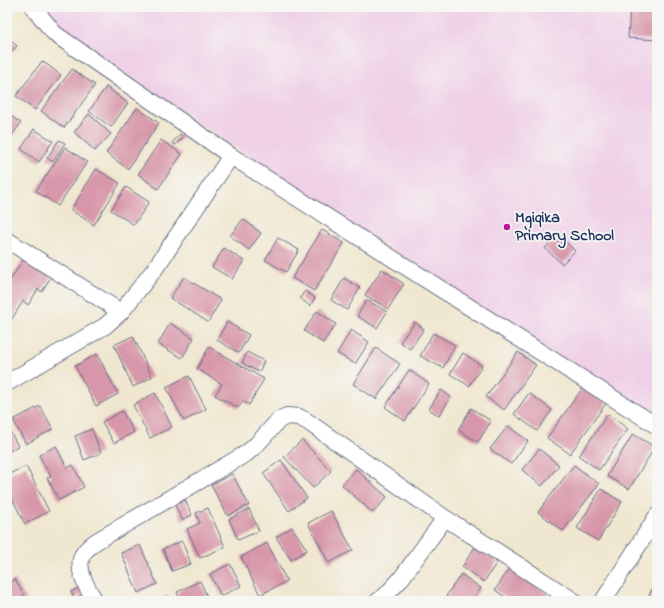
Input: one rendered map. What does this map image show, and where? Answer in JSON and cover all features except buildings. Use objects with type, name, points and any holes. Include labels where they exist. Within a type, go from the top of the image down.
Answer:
[{"type":"street","points":[[33,7],[55,34],[231,156],[657,426]]},
{"type":"street","points":[[7,383],[98,330],[121,312],[154,270],[231,156]]},
{"type":"street","points":[[7,240],[121,312]]},
{"type":"street","points":[[95,601],[86,587],[80,566],[82,556],[87,549],[95,542],[247,453],[279,420],[287,416],[299,417],[308,422],[445,518],[574,601]]},
{"type":"street","points":[[604,601],[657,516]]},
{"type":"street","points":[[378,601],[385,596],[400,580],[445,518]]},
{"type":"shaded area","name":"Mgiqika Primary School","points":[[41,7],[657,7],[657,424],[56,29]]},
{"type":"place","name":"Mgiqika Primary School","points":[[507,227]]}]
